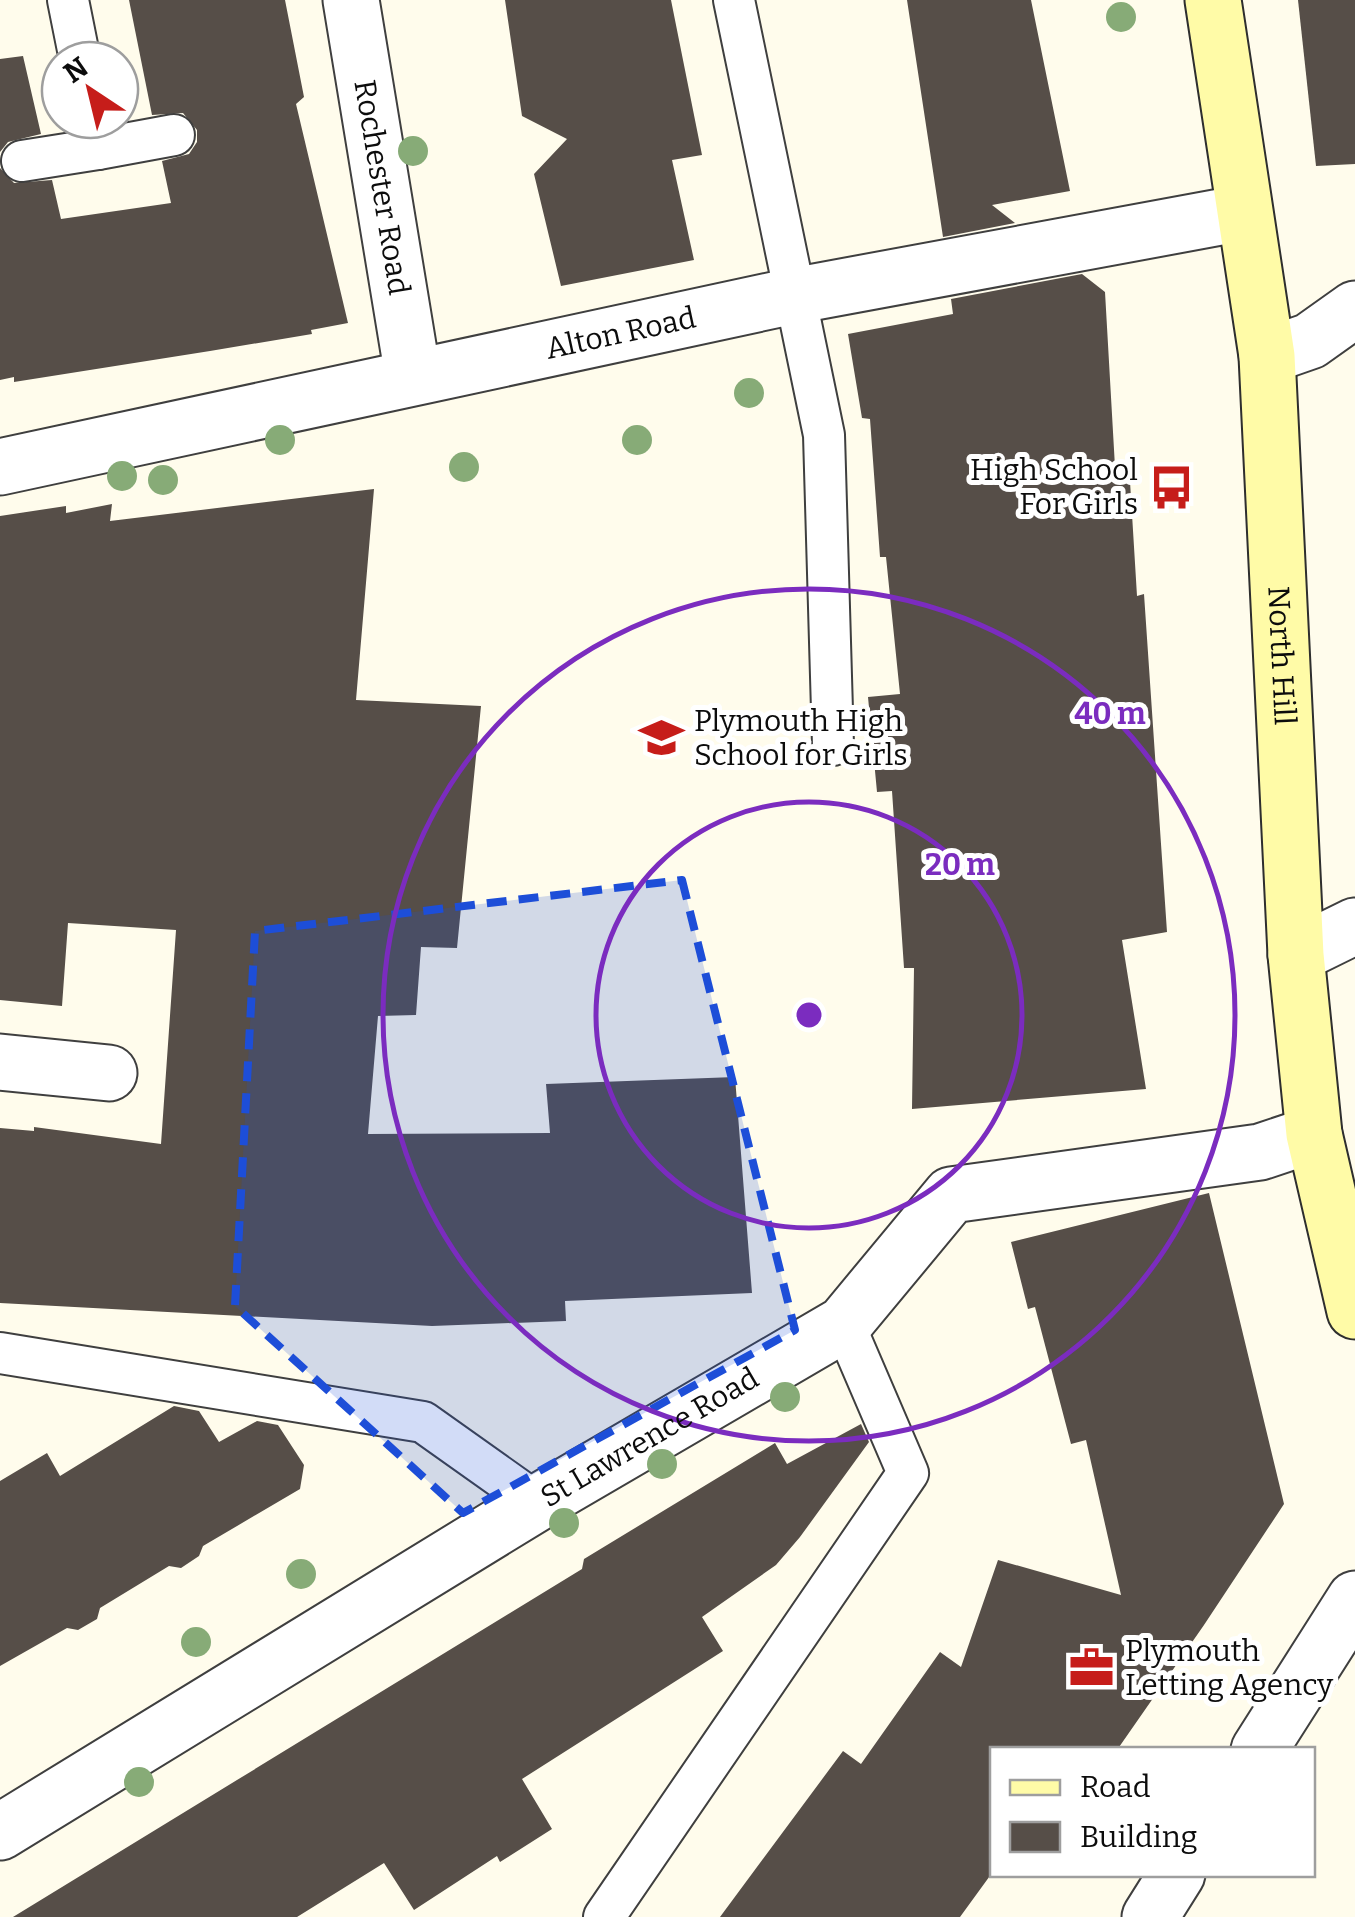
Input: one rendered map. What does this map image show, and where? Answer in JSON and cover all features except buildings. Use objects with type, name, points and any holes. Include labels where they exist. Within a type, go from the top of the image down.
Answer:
[{"type":"main road","name":"North Hill","points":[[1214,0],[1242,212],[1267,356],[1296,956],[1314,1134],[1355,1311]]},
{"type":"street","name":"Rochester Road","points":[[351,0],[413,376]]},
{"type":"street","name":"Alton Road","points":[[0,467],[793,296],[1242,212]]},
{"type":"street","points":[[1267,356],[1310,341],[1355,308]]},
{"type":"street","points":[[1296,956],[1355,926]]},
{"type":"street","points":[[0,1062],[108,1073]]},
{"type":"street","name":"St Lawrence Road","points":[[0,1832],[537,1503],[844,1324],[951,1196],[1260,1152],[1314,1134]]},
{"type":"street","points":[[1261,1747],[1355,1600]]},
{"type":"street","points":[[1150,1917],[1176,1877]]},
{"type":"lane","points":[[68,0],[76,40]]},
{"type":"lane","points":[[734,0],[824,435],[833,745]]},
{"type":"lane","points":[[140,135],[174,135]]},
{"type":"lane","points":[[22,161],[82,140]]},
{"type":"lane","points":[[604,1917],[908,1473],[844,1324]]},
{"type":"lane","points":[[0,1354],[423,1422],[537,1503]]},
{"type":"highlighted area","points":[[682,880],[795,1330],[463,1513],[235,1306],[255,931]]},
{"type":"place","name":"High School For Girls","points":[[1171,487]]},
{"type":"place","name":"Plymouth High School for Girls","points":[[661,738]]},
{"type":"place","name":"Plymouth Letting Agency","points":[[1092,1668]]}]
